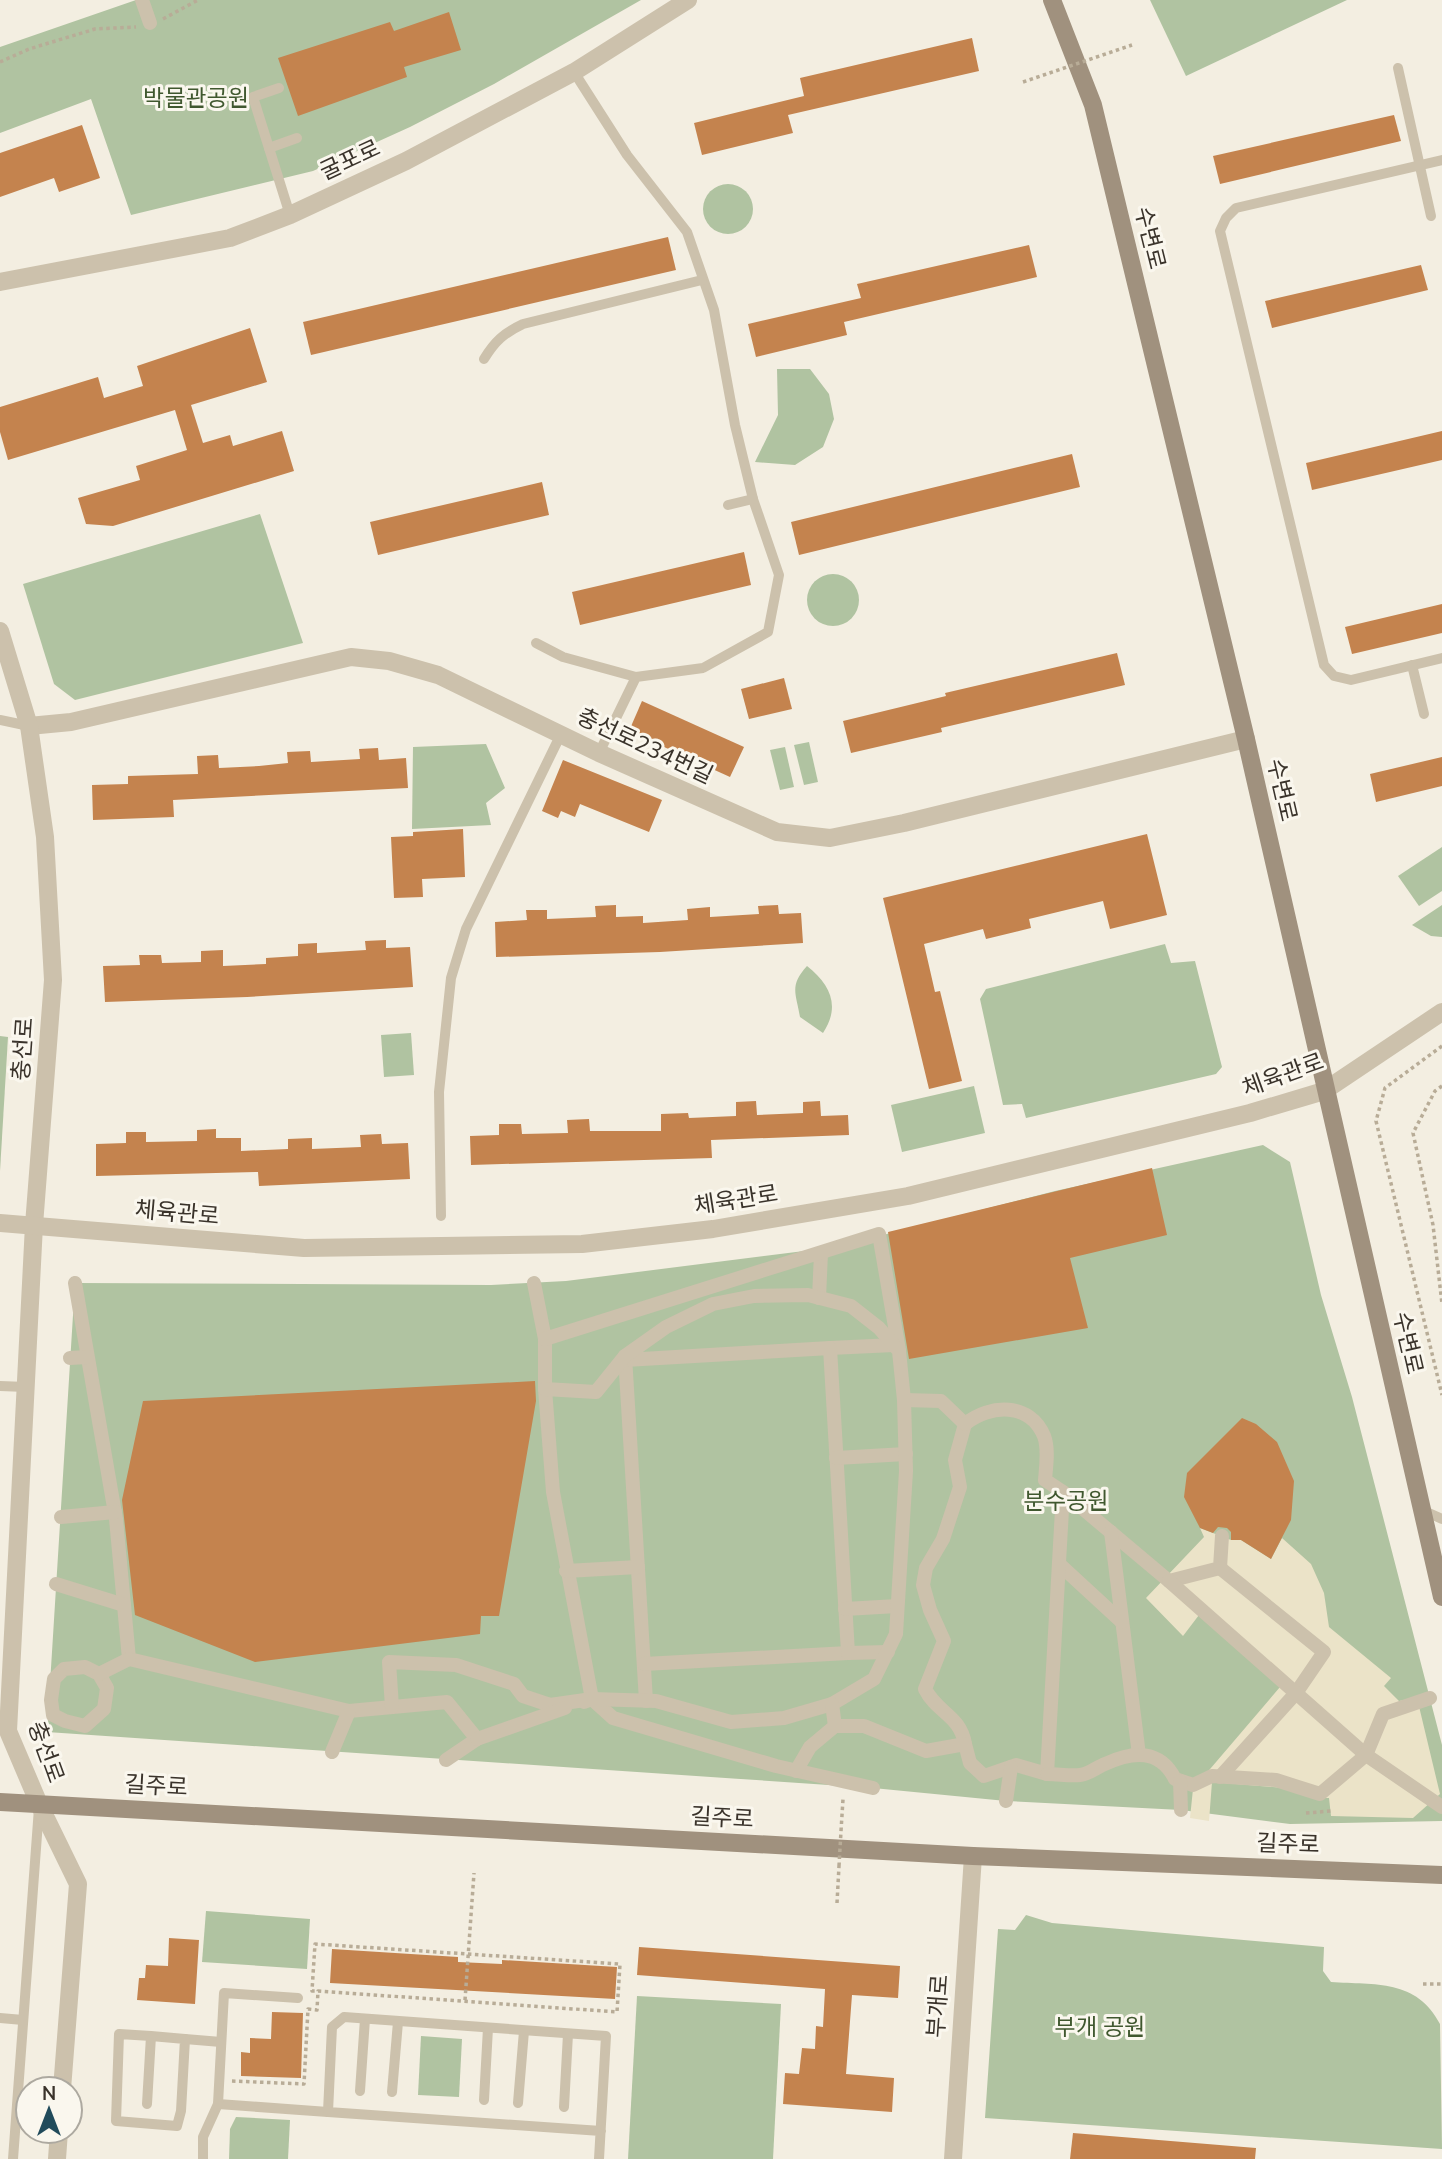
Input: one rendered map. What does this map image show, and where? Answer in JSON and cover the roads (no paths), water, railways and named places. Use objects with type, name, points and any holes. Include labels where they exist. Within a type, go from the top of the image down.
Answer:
[{"type":"main road","name":"수변로","points":[[1052,0],[1093,105],[1246,739],[1442,1597]]},
{"type":"main road","name":"길주로","points":[[0,1802],[973,1856],[1442,1875]]},
{"type":"street","points":[[142,0],[150,23]]},
{"type":"street","name":"굴포로","points":[[0,282],[230,238],[290,215],[407,161],[574,72],[688,0]]},
{"type":"street","name":"충선로","points":[[0,631],[29,726],[45,837],[53,980],[34,1225],[26,1387],[7,1610],[8,1731],[78,1885],[63,2075]]},
{"type":"street","name":"충선로234번길","points":[[29,726],[71,722],[351,657],[389,661],[438,675],[598,753],[777,832],[830,838],[904,823],[1246,739]]},
{"type":"street","name":"체육관로","points":[[0,1223],[304,1248],[582,1244],[713,1229],[908,1196],[1250,1113],[1325,1091],[1442,1012]]},
{"type":"street","points":[[392,1707],[389,1662],[456,1665],[514,1684],[523,1696],[550,1705],[592,1699],[656,1701],[730,1722],[785,1718],[832,1704],[874,1679],[896,1634],[906,1454],[904,1400],[879,1234],[545,1339]]},
{"type":"street","points":[[819,1298],[821,1253]]},
{"type":"street","points":[[75,1283],[115,1513],[129,1659]]},
{"type":"street","points":[[534,1283],[545,1339],[545,1389],[553,1492],[592,1699],[612,1718],[796,1771],[873,1788]]},
{"type":"street","points":[[545,1389],[596,1392],[625,1358],[666,1327],[713,1304],[754,1296],[808,1295],[851,1306],[879,1328],[896,1348]]},
{"type":"street","points":[[625,1358],[830,1348],[896,1348]]},
{"type":"street","points":[[830,1348],[848,1653]]},
{"type":"street","points":[[70,1358],[87,1357]]},
{"type":"street","points":[[625,1358],[646,1701]]},
{"type":"street","points":[[904,1400],[941,1401],[965,1424]]},
{"type":"street","points":[[1430,1698],[1383,1714],[1366,1755],[1320,1794],[1276,1780],[1212,1776],[1193,1784],[1175,1779],[1168,1766],[1151,1756],[1139,1755],[1108,1763],[1082,1775],[1047,1774],[1016,1765],[984,1776],[970,1763],[962,1730],[952,1717],[932,1702],[925,1689],[944,1641],[930,1610],[923,1585],[926,1568],[943,1539],[960,1487],[955,1460],[965,1424],[989,1410],[1010,1409],[1032,1419],[1044,1437],[1047,1462],[1045,1480],[1169,1581],[1366,1755],[1442,1807]]},
{"type":"street","points":[[836,1458],[906,1454]]},
{"type":"street","points":[[1047,1774],[1063,1492]]},
{"type":"street","points":[[61,1517],[115,1513]]},
{"type":"street","points":[[1111,1532],[1139,1755]]},
{"type":"street","points":[[1220,1568],[1222,1536]]},
{"type":"street","points":[[1059,1564],[1122,1622]]},
{"type":"street","points":[[566,1571],[638,1567]]},
{"type":"street","points":[[1169,1581],[1220,1568]]},
{"type":"street","points":[[1220,1568],[1324,1652],[1296,1693],[1220,1777]]},
{"type":"street","points":[[57,1584],[124,1605]]},
{"type":"street","points":[[845,1609],[897,1606]]},
{"type":"street","points":[[644,1664],[888,1652]]},
{"type":"street","points":[[99,1674],[129,1659],[349,1711],[447,1702],[477,1739]]},
{"type":"street","points":[[85,1667],[99,1674],[107,1688],[104,1709],[85,1726],[53,1715],[51,1700],[54,1679],[64,1669],[85,1667]]},
{"type":"street","points":[[446,1760],[477,1739],[592,1699]]},
{"type":"street","points":[[832,1704],[835,1726]]},
{"type":"street","points":[[332,1752],[349,1711]]},
{"type":"street","points":[[796,1771],[810,1746],[835,1726],[864,1726],[926,1751],[965,1744]]},
{"type":"street","points":[[1006,1801],[1011,1767]]},
{"type":"street","points":[[1180,1781],[1181,1810]]},
{"type":"street","name":"부개로","points":[[953,2159],[973,1856]]},
{"type":"lane","points":[[1398,68],[1431,216]]},
{"type":"lane","points":[[536,643],[563,657],[636,677],[703,668],[768,632],[779,575],[753,499],[735,425],[714,310],[687,232],[627,155],[574,72]]},
{"type":"lane","points":[[279,88],[253,97],[290,215]]},
{"type":"lane","points":[[269,148],[297,138]]},
{"type":"lane","points":[[1442,160],[1236,208],[1226,218],[1220,231],[1324,665],[1334,676],[1352,680],[1442,658]]},
{"type":"lane","points":[[484,359],[496,340],[523,324],[702,280]]},
{"type":"lane","points":[[728,505],[753,499]]},
{"type":"lane","points":[[1412,665],[1424,714]]},
{"type":"lane","points":[[598,753],[636,677]]},
{"type":"lane","points":[[0,720],[29,726]]},
{"type":"lane","points":[[441,1216],[439,1092],[451,978],[467,929],[561,734]]},
{"type":"lane","points":[[0,1386],[26,1387]]},
{"type":"lane","points":[[1422,1510],[1442,1519]]},
{"type":"lane","points":[[13,2159],[39,1804]]},
{"type":"lane","points":[[203,2159],[204,2137],[219,2105],[224,1993],[298,1998]]},
{"type":"lane","points":[[328,2112],[332,2026],[344,2017],[606,2036],[599,2159]]},
{"type":"lane","points":[[0,2018],[23,2020]]},
{"type":"lane","points":[[360,2091],[365,2019]]},
{"type":"lane","points":[[392,2092],[398,2022]]},
{"type":"lane","points":[[484,2100],[488,2028]]},
{"type":"lane","points":[[518,2103],[524,2031]]},
{"type":"lane","points":[[185,2039],[181,2110],[177,2126],[116,2121],[119,2034],[150,2036],[185,2039],[220,2042]]},
{"type":"lane","points":[[564,2107],[568,2034]]},
{"type":"lane","points":[[146,2104],[150,2036]]},
{"type":"lane","points":[[219,2105],[601,2131]]},
{"type":"park label","name":"박물관공원","points":[[196,98]]},
{"type":"park label","name":"분수공원","points":[[1066,1501]]},
{"type":"park label","name":"부개 공원","points":[[1100,2027]]}]
